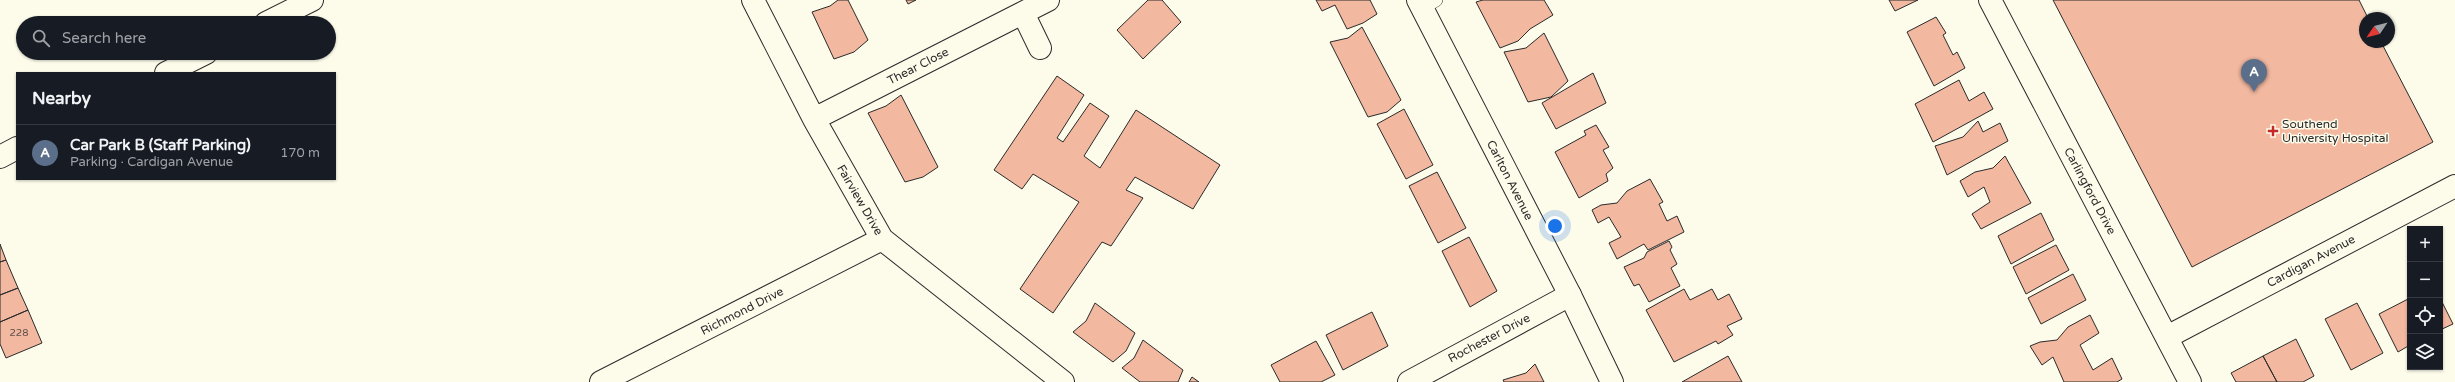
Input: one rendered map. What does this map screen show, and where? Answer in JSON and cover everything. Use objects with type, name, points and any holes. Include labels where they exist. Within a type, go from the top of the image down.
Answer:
[{"type":"street","points":[[280,16],[312,0]]},
{"type":"street","name":"Fairview Drive","points":[[753,0],[814,118],[882,239],[1063,382]]},
{"type":"street","name":"Thear Close","points":[[814,118],[1048,0]]},
{"type":"street","name":"Carlingford Drive","points":[[1990,0],[2190,382]]},
{"type":"street","name":"Carlton Avenue","points":[[1425,3],[1570,294],[1612,382]]},
{"type":"street","points":[[1023,13],[1040,48]]},
{"type":"street","points":[[168,72],[192,60]]},
{"type":"street","points":[[0,157],[16,149]]},
{"type":"street","name":"Cardigan Avenue","points":[[2167,337],[2455,186]]},
{"type":"street","name":"Richmond Drive","points":[[601,382],[882,239]]},
{"type":"street","name":"Rochester Drive","points":[[1408,382],[1570,294]]},
{"type":"building","points":[[838,0],[848,0],[868,40],[854,52],[834,59],[812,12],[830,6]]},
{"type":"building","points":[[906,0],[916,0],[908,4]]},
{"type":"building","points":[[1148,0],[1162,0],[1181,22],[1143,59],[1117,30]]},
{"type":"building","points":[[1316,0],[1370,0],[1377,14],[1363,23],[1347,29],[1335,5],[1322,11]]},
{"type":"building","points":[[1483,0],[1544,0],[1553,15],[1530,29],[1518,41],[1500,48],[1476,2]]},
{"type":"building","points":[[1889,0],[1918,0],[1895,11]]},
{"type":"building","name":"Southend University Hospital","points":[[2053,0],[2359,0],[2365,12],[2359,12],[2359,48],[2384,48],[2433,142],[2192,267]]},
{"type":"building","points":[[1936,17],[1946,33],[1943,35],[1953,55],[1957,52],[1965,68],[1934,86],[1907,32]]},
{"type":"building","points":[[1362,27],[1401,100],[1387,112],[1368,117],[1330,42],[1348,38]]},
{"type":"building","points":[[1544,33],[1568,81],[1551,97],[1528,102],[1504,52],[1526,48]]},
{"type":"building","points":[[1593,73],[1606,103],[1556,129],[1542,103]]},
{"type":"building","points":[[1057,76],[1084,95],[1057,138],[1063,142],[1090,103],[1109,116],[1084,156],[1100,168],[1136,110],[1220,165],[1193,209],[1135,177],[1126,190],[1143,198],[1111,246],[1102,242],[1053,313],[1020,289],[1079,202],[1033,174],[1022,189],[994,170]]},
{"type":"building","points":[[1959,80],[1969,101],[1984,92],[1993,109],[1933,142],[1915,104]]},
{"type":"building","points":[[901,95],[938,167],[923,177],[905,182],[868,113],[886,106]]},
{"type":"building","points":[[1404,109],[1433,165],[1406,179],[1377,124]]},
{"type":"building","points":[[1978,121],[1983,132],[2000,123],[2008,141],[1947,175],[1935,146],[1963,137]]},
{"type":"building","points":[[1596,125],[1609,147],[1603,150],[1613,168],[1606,174],[1608,181],[1579,198],[1555,152],[1586,135],[1584,131]]},
{"type":"building","points":[[2005,156],[2031,203],[1981,229],[1972,214],[1990,202],[1984,187],[1968,197],[1960,181],[1975,172],[1993,168]]},
{"type":"building","points":[[1437,172],[1466,228],[1438,243],[1409,186]]},
{"type":"building","points":[[1650,179],[1663,202],[1659,204],[1667,221],[1677,216],[1684,232],[1648,250],[1644,244],[1617,259],[1609,243],[1621,237],[1609,217],[1598,223],[1592,210],[1601,205],[1617,203],[1627,191]]},
{"type":"building","points":[[2041,213],[2054,240],[2011,264],[1998,236]]},
{"type":"building","points":[[1469,237],[1497,291],[1470,307],[1442,251]]},
{"type":"building","points":[[1669,241],[1672,247],[1670,250],[1677,264],[1671,268],[1680,286],[1649,302],[1639,284],[1634,286],[1624,267],[1644,258],[1647,252]]},
{"type":"building","points":[[0,244],[6,260],[0,262]]},
{"type":"building","points":[[2056,245],[2069,270],[2026,294],[2013,267]]},
{"type":"building","points":[[6,260],[18,288],[0,295],[0,262]]},
{"type":"building","points":[[2073,274],[2086,300],[2041,324],[2028,298]]},
{"type":"building","points":[[18,288],[28,310],[0,322],[0,295]]},
{"type":"building","points":[[1684,289],[1690,300],[1712,289],[1718,300],[1729,294],[1742,319],[1727,326],[1733,335],[1718,344],[1716,341],[1674,362],[1646,310]]},
{"type":"building","points":[[2407,300],[2407,347],[2398,352],[2379,314]]},
{"type":"building","points":[[1095,303],[1135,333],[1126,351],[1113,362],[1073,332],[1086,321]]},
{"type":"building","points":[[2357,303],[2383,353],[2351,370],[2325,319]]},
{"type":"building","points":[[2443,304],[2453,324],[2443,329]]},
{"type":"building","points":[[28,310],[42,343],[6,358],[0,344],[0,322]]},
{"type":"building","points":[[1372,312],[1388,346],[1343,370],[1326,335]]},
{"type":"building","points":[[2090,315],[2099,333],[2080,345],[2093,370],[2112,358],[2122,379],[2117,382],[2064,382],[2053,357],[2042,365],[2030,346],[2040,342],[2057,340],[2068,327]]},
{"type":"building","points":[[2296,339],[2314,376],[2303,382],[2277,382],[2263,356]]},
{"type":"building","points":[[1143,340],[1183,370],[1178,382],[1140,382],[1122,368],[1134,358]]},
{"type":"building","points":[[1316,341],[1335,375],[1321,382],[1280,382],[1271,365]]},
{"type":"building","points":[[1728,356],[1742,382],[1682,382]]},
{"type":"building","points":[[2263,356],[2277,382],[2236,382],[2231,373]]},
{"type":"building","points":[[1535,364],[1544,382],[1504,382],[1503,380],[1526,373]]},
{"type":"building","points":[[1192,377],[1199,382],[1189,382]]},
{"type":"place","name":"Car Park B (Staff Parking)","points":[[2254,92]]},
{"type":"place","name":"Southend University Hospital","points":[[2273,131]]}]
